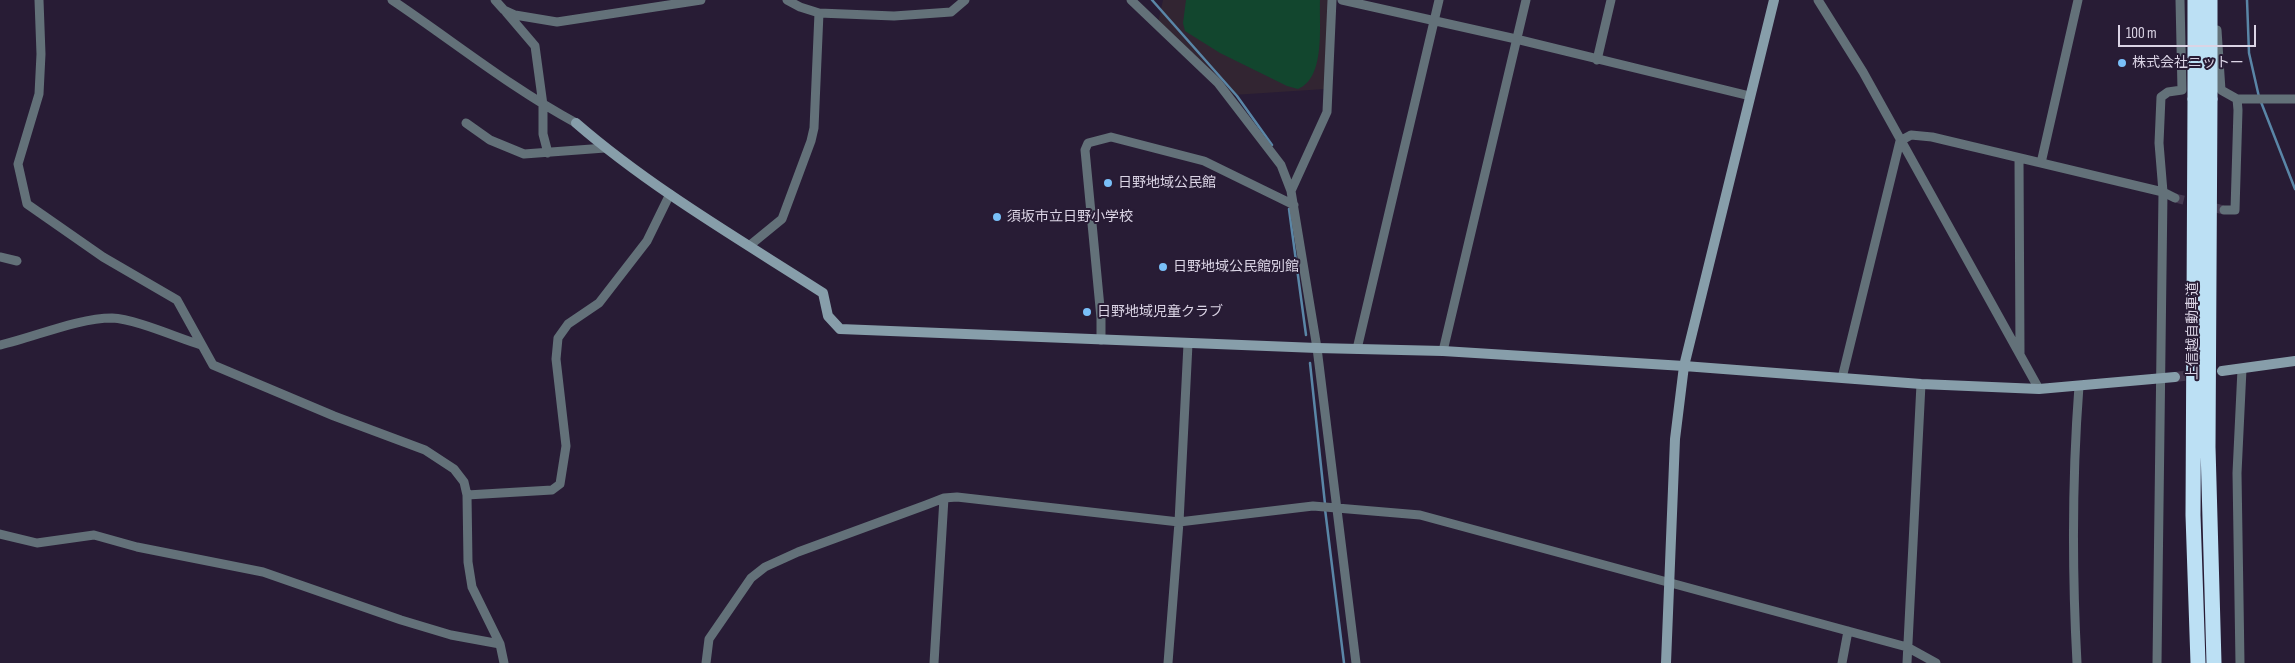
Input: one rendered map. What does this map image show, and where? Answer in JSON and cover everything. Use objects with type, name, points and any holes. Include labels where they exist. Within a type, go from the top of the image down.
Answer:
[{"type":"highway","name":"上信越自動車道","points":[[2195,0],[2209,96],[2193,506],[2198,663]]},
{"type":"highway","name":"上信越自動車道","points":[[2210,0],[2208,447],[2214,663]]},
{"type":"street","points":[[39,0],[41,54],[39,94],[18,164],[28,204],[104,257],[177,300],[212,365],[334,416],[425,450],[454,469],[464,482],[467,495],[468,562],[472,587],[500,644],[504,663]]},
{"type":"street","points":[[392,0],[543,105],[576,123],[605,148],[670,194],[823,293],[828,316],[840,329],[1188,344],[1443,351],[1684,366],[1921,384],[2039,388],[2175,377]]},
{"type":"street","points":[[495,0],[535,46],[543,105],[543,134],[548,153]]},
{"type":"street","points":[[504,10],[515,15],[557,22],[701,0]]},
{"type":"street","points":[[787,0],[800,7],[819,13],[894,16],[951,12],[965,0]]},
{"type":"street","points":[[1131,0],[1218,83],[1281,164],[1291,191],[1317,348],[1334,507],[1356,663]]},
{"type":"street","points":[[1291,191],[1327,112],[1332,0]]},
{"type":"street","points":[[1342,0],[1516,39],[1750,96]]},
{"type":"street","points":[[1357,349],[1439,0]]},
{"type":"street","points":[[1443,351],[1526,0]]},
{"type":"street","points":[[1597,60],[1611,0]]},
{"type":"street","points":[[1666,663],[1675,439],[1684,366],[1774,0]]},
{"type":"street","points":[[1818,0],[1863,72],[2039,388]]},
{"type":"street","points":[[2041,163],[2078,0]]},
{"type":"street","points":[[2180,0],[2182,90]]},
{"type":"street","points":[[2209,96],[2216,0]]},
{"type":"street","points":[[749,246],[782,219],[811,141],[814,118],[819,13]]},
{"type":"street","points":[[2157,663],[2163,192],[2158,143],[2161,97],[2168,92],[2182,90],[2209,96],[2237,99],[2266,97],[2295,99]]},
{"type":"street","points":[[2224,210],[2235,210],[2237,99]]},
{"type":"street","points":[[466,123],[490,140],[524,154],[605,148]]},
{"type":"street","points":[[1842,378],[1900,141],[1911,135],[1932,137],[2163,192],[2175,198]]},
{"type":"street","points":[[1101,340],[1085,150],[1088,144],[1111,137],[1204,160],[1294,205]]},
{"type":"street","points":[[2019,159],[2020,356]]},
{"type":"street","points":[[467,495],[552,490],[560,484],[566,446],[556,359],[558,338],[568,324],[598,303],[605,295],[647,241],[670,194]]},
{"type":"street","points":[[0,257],[17,261]]},
{"type":"street","points":[[0,345],[76,323],[112,318],[130,321],[201,345]]},
{"type":"street","points":[[1168,663],[1179,522],[1188,344]]},
{"type":"street","points":[[2222,371],[2295,362]]},
{"type":"street","points":[[2240,663],[2237,473],[2242,369]]},
{"type":"street","points":[[1906,663],[1921,384]]},
{"type":"street","points":[[2077,663],[2074,533],[2075,442],[2079,386]]},
{"type":"street","points":[[934,663],[944,498]]},
{"type":"street","points":[[706,663],[709,638],[751,578],[765,567],[798,552],[944,498],[977,498],[1043,508],[1179,522],[1280,509],[1322,506],[1420,515],[1907,647],[1936,663]]},
{"type":"street","points":[[0,534],[37,543],[94,535],[137,546],[263,572],[401,620],[451,634],[500,644]]},
{"type":"street","points":[[1842,663],[1848,631]]},
{"type":"shaded area","points":[[1163,0],[1330,0],[1325,89],[1233,95],[1158,23]]},
{"type":"green space","points":[[1186,0],[1320,0],[1319,50],[1313,74],[1307,83],[1298,89],[1287,86],[1220,53],[1185,31],[1183,23]]},
{"type":"waterway","points":[[1152,0],[1237,96],[1272,145]]},
{"type":"waterway","points":[[2247,0],[2249,53],[2259,97]]},
{"type":"waterway","points":[[2261,102],[2295,189]]},
{"type":"waterway","points":[[1289,209],[1306,335]]},
{"type":"waterway","points":[[1310,363],[1325,504]]},
{"type":"waterway","points":[[1325,509],[1344,663]]},
{"type":"tunnel","points":[[2175,198],[2224,210]]},
{"type":"tunnel","points":[[2175,377],[2222,371]]},
{"type":"place","name":"株式会社ニットー","points":[[2122,63]]},
{"type":"place","name":"日野地域公民館","points":[[1108,183]]},
{"type":"place","name":"須坂市立日野小学校","points":[[997,217]]},
{"type":"place","name":"日野地域公民館別館","points":[[1163,267]]},
{"type":"place","name":"日野地域児童クラブ","points":[[1087,312]]}]
